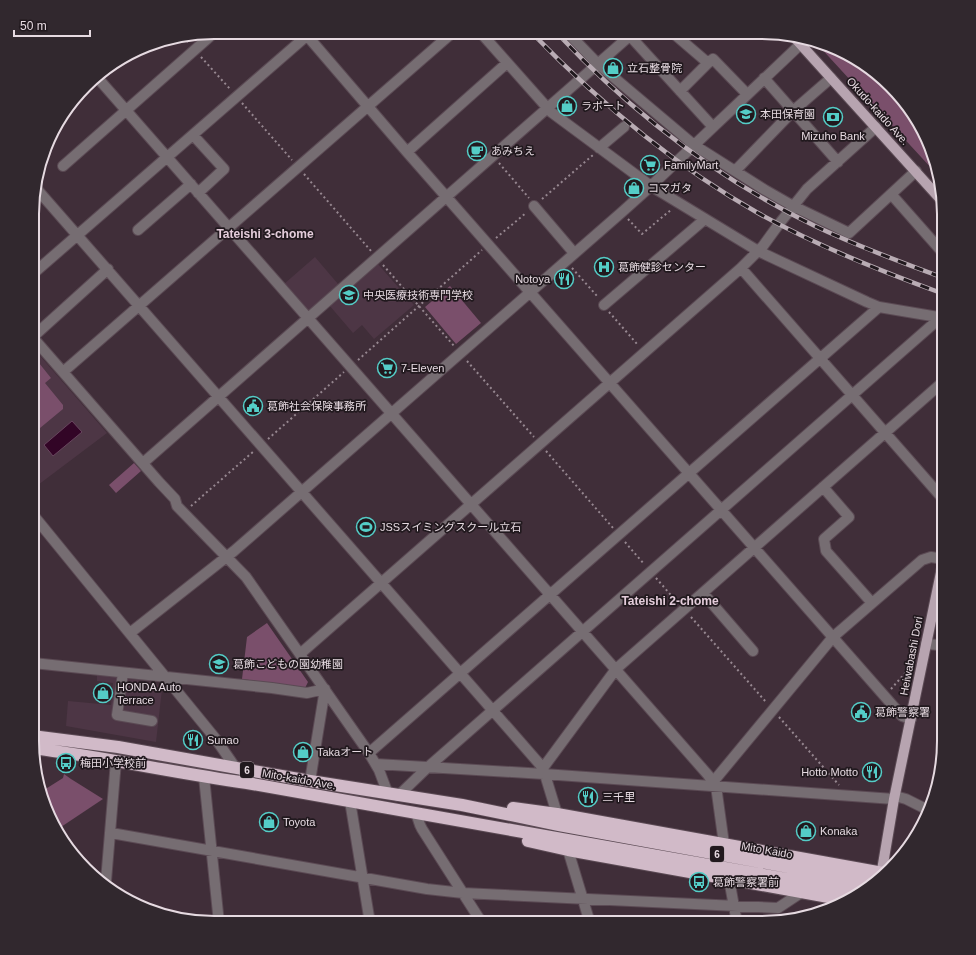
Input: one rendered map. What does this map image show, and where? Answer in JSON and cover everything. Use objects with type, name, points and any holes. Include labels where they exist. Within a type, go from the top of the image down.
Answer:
[{"type":"highway","name":"Mito-kaido Ave.","points":[[39,737],[118,747],[462,806],[509,808],[558,820]]},
{"type":"highway","name":"Mito-kaido Ave.","points":[[39,749],[247,783],[852,891]]},
{"type":"highway","points":[[204,777],[219,765]]},
{"type":"highway","points":[[218,779],[235,767],[247,783]]},
{"type":"highway","points":[[558,820],[724,844],[876,873]]},
{"type":"highway","name":"Mito Kaido","points":[[558,820],[866,881]]},
{"type":"highway","points":[[461,822],[504,836],[568,850],[838,899]]},
{"type":"main road","name":"Okudo-kaido Ave.","points":[[803,44],[831,78],[935,193]]},
{"type":"main road","name":"Heiwabashi Dori","points":[[883,867],[895,798],[937,591]]},
{"type":"street","points":[[63,166],[207,39]]},
{"type":"street","points":[[39,268],[193,135],[300,39]]},
{"type":"street","points":[[312,39],[407,152],[753,547],[902,716],[911,719]]},
{"type":"street","points":[[63,372],[445,39]]},
{"type":"street","points":[[486,39],[548,108],[651,186],[758,251],[879,307],[937,317]]},
{"type":"street","points":[[574,39],[598,64],[694,145],[793,206],[849,233],[916,171]]},
{"type":"street","points":[[143,463],[626,39]]},
{"type":"street","points":[[635,39],[713,127]]},
{"type":"street","points":[[680,39],[708,63]]},
{"type":"street","points":[[130,633],[227,556],[622,212],[764,78],[798,42]]},
{"type":"street","points":[[680,91],[713,59],[747,94]]},
{"type":"street","points":[[407,152],[507,63]]},
{"type":"street","points":[[764,78],[838,162]]},
{"type":"street","points":[[735,171],[793,111],[831,78]]},
{"type":"street","points":[[101,81],[616,669],[714,784],[724,844]]},
{"type":"street","points":[[600,148],[624,127]]},
{"type":"street","points":[[300,654],[741,268],[763,246],[807,189],[876,127]]},
{"type":"street","points":[[193,135],[224,169],[198,193]]},
{"type":"street","points":[[138,230],[191,184]]},
{"type":"street","points":[[41,193],[140,305],[218,397],[544,771],[558,820]]},
{"type":"street","points":[[891,194],[937,246]]},
{"type":"street","points":[[534,206],[574,253]]},
{"type":"street","points":[[604,305],[705,219]]},
{"type":"street","points":[[741,268],[937,492]]},
{"type":"street","points":[[39,331],[108,270]]},
{"type":"street","points":[[369,753],[879,307]]},
{"type":"street","points":[[39,345],[175,499],[178,506],[246,577],[369,753],[393,795],[493,711],[851,394],[937,322]]},
{"type":"street","points":[[544,771],[616,669],[753,547],[937,387]]},
{"type":"street","points":[[823,487],[849,517],[824,539],[826,551],[872,603]]},
{"type":"street","points":[[39,522],[130,633],[214,738],[235,767]]},
{"type":"street","points":[[714,784],[833,637],[922,560],[931,557],[937,557]]},
{"type":"street","points":[[703,593],[753,651]]},
{"type":"street","points":[[926,644],[937,645]]},
{"type":"street","points":[[39,664],[307,693],[324,689]]},
{"type":"street","points":[[123,673],[117,715],[152,721]]},
{"type":"street","points":[[310,781],[324,689]]},
{"type":"street","points":[[106,879],[116,761]]},
{"type":"street","points":[[376,764],[427,768],[544,771],[895,798],[906,799],[924,808]]},
{"type":"street","points":[[204,777],[218,916]]},
{"type":"street","points":[[350,801],[369,916]]},
{"type":"street","points":[[416,813],[420,825],[478,916]]},
{"type":"street","points":[[111,832],[363,878],[427,889],[463,893],[778,908],[802,892]]},
{"type":"street","points":[[568,850],[588,916]]},
{"type":"street","points":[[729,879],[735,916]]},
{"type":"path","points":[[187,41],[540,444],[650,572],[841,787]]},
{"type":"path","points":[[190,508],[600,148]]},
{"type":"path","points":[[493,156],[534,206]]},
{"type":"path","points":[[622,212],[642,234],[679,203]]},
{"type":"path","points":[[885,696],[907,671],[920,673]]},
{"type":"shaded area","points":[[822,50],[849,62],[886,90],[914,127],[924,147],[931,167]]},
{"type":"shaded area","name":"中央医療技術専門学校","points":[[315,257],[344,291],[377,263],[414,305],[374,339],[362,325],[353,333],[323,298],[308,311],[284,284]]},
{"type":"shaded area","points":[[450,286],[481,323],[456,344],[425,307]]},
{"type":"shaded area","points":[[39,355],[107,433],[39,484]]},
{"type":"shaded area","points":[[39,363],[51,378],[45,383],[63,405],[63,409],[39,429]]},
{"type":"shaded area","points":[[72,421],[82,432],[53,456],[44,445]]},
{"type":"shaded area","points":[[134,463],[141,471],[116,493],[109,485]]},
{"type":"shaded area","points":[[267,623],[308,682],[305,688],[242,679],[247,637]]},
{"type":"shaded area","points":[[97,674],[150,682],[160,686],[162,689],[156,742],[66,726],[68,701],[111,705],[113,683],[97,681]]},
{"type":"shaded area","points":[[64,774],[103,799],[61,827],[52,808],[46,789],[63,778]]},
{"type":"railway","points":[[538,39],[557,59],[638,131],[696,174],[727,194],[780,225],[826,247],[937,291]]},
{"type":"railway","points":[[563,39],[585,62],[645,116],[710,165],[744,187],[815,226],[879,254],[937,275]]},
{"type":"place","name":"立石整骨院","points":[[613,68]]},
{"type":"place","name":"ラポート","points":[[567,106]]},
{"type":"place","name":"本田保育園","points":[[746,114]]},
{"type":"place","name":"Mizuho Bank","points":[[833,117]]},
{"type":"place","name":"あみちえ","points":[[477,151]]},
{"type":"place","name":"FamilyMart","points":[[650,165]]},
{"type":"place","name":"コマガタ","points":[[634,188]]},
{"type":"place","name":"葛飾健診センター","points":[[604,267]]},
{"type":"place","name":"Notoya","points":[[564,279]]},
{"type":"place","name":"中央医療技術専門学校","points":[[349,295]]},
{"type":"place","name":"7-Eleven","points":[[387,368]]},
{"type":"place","name":"葛飾社会保険事務所","points":[[253,406]]},
{"type":"place","name":"JSSスイミングスクール立石","points":[[366,527]]},
{"type":"place","name":"葛飾こどもの園幼稚園","points":[[219,664]]},
{"type":"place","name":"HONDA Auto Terrace","points":[[103,693]]},
{"type":"place","name":"葛飾警察署","points":[[861,712]]},
{"type":"place","name":"Sunao","points":[[193,740]]},
{"type":"place","name":"Takaオート","points":[[303,752]]},
{"type":"place","name":"梅田小学校前","points":[[66,763]]},
{"type":"place","name":"Hotto Motto","points":[[872,772]]},
{"type":"place","name":"三千里","points":[[588,797]]},
{"type":"place","name":"Toyota","points":[[269,822]]},
{"type":"place","name":"Konaka","points":[[806,831]]},
{"type":"place","name":"葛飾警察署前","points":[[699,882]]},
{"type":"district","name":"Tateishi 3-chome","points":[[265,234]]},
{"type":"district","name":"Tateishi 2-chome","points":[[670,601]]}]
